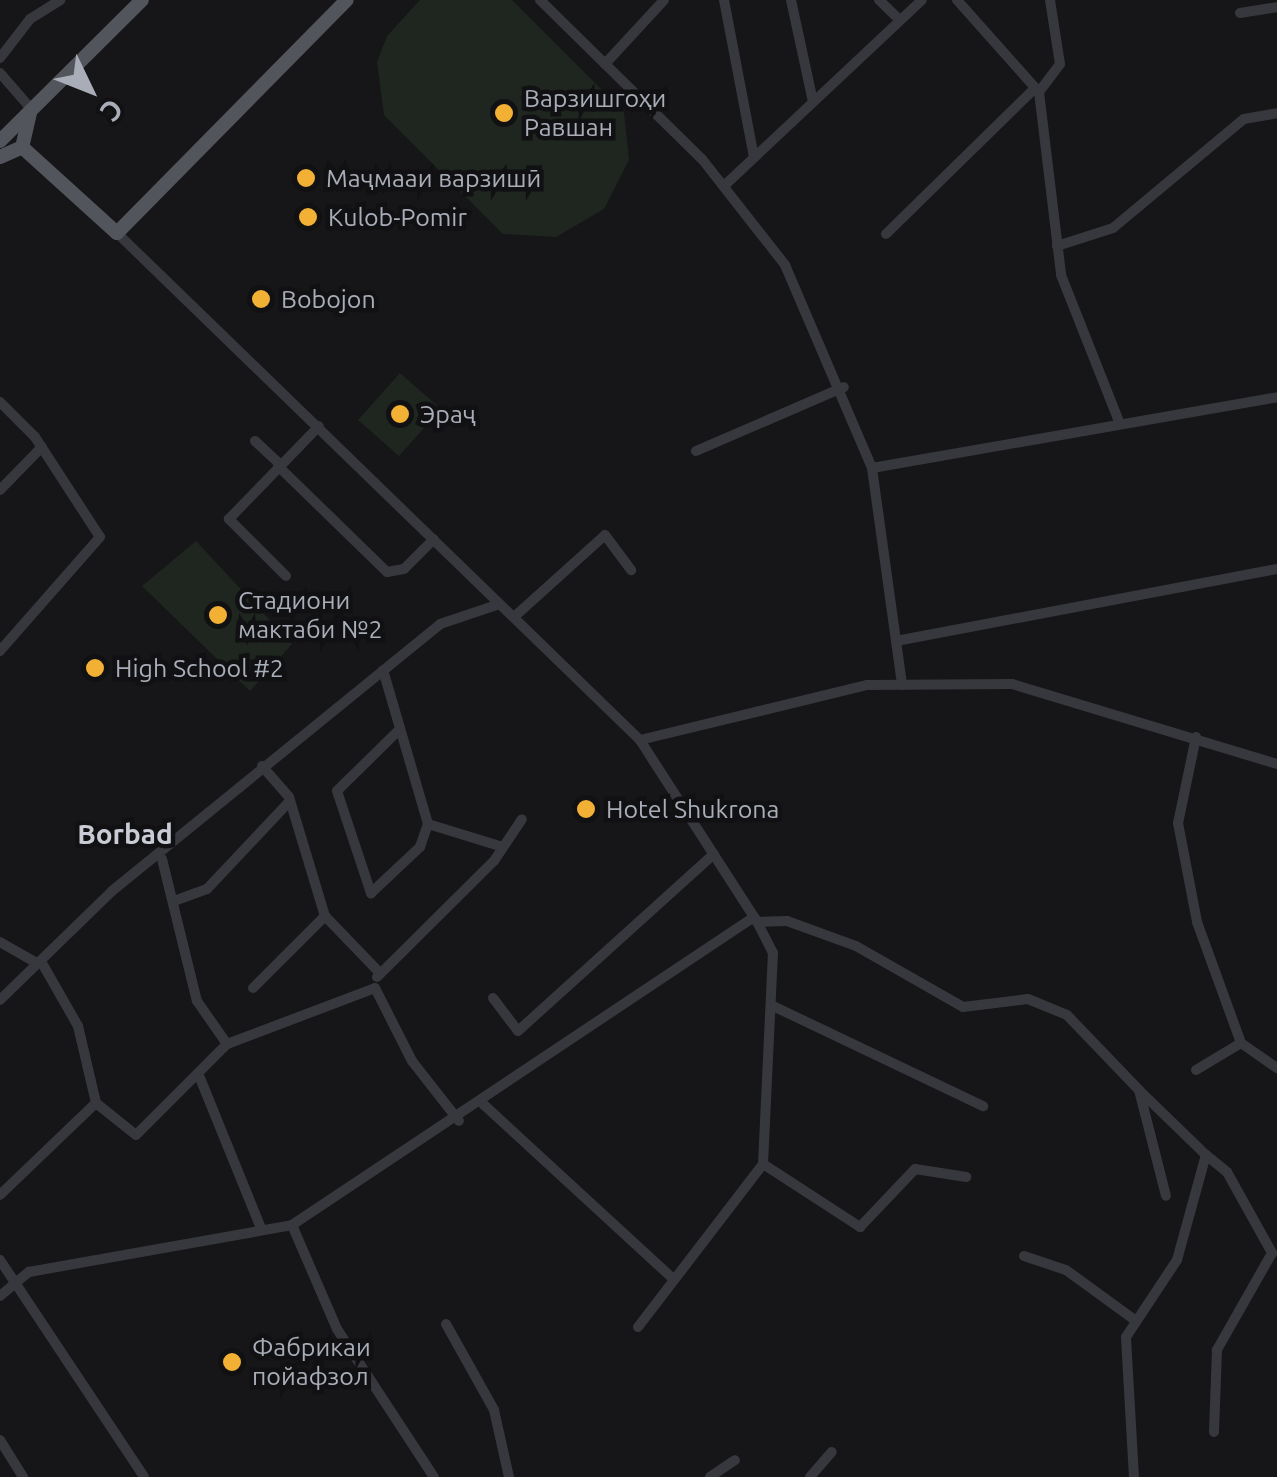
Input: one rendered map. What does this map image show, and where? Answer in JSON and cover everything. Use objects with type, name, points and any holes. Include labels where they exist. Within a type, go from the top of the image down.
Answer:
[{"type":"main road","points":[[0,143],[142,0]]},
{"type":"main road","points":[[0,143],[22,147],[116,234],[347,0]]},
{"type":"main road","points":[[22,147],[32,112]]},
{"type":"main road","points":[[0,156],[22,147]]},
{"type":"street","points":[[0,58],[30,19],[60,0]]},
{"type":"street","points":[[540,0],[725,185],[785,266],[844,387],[872,468],[902,685]]},
{"type":"street","points":[[605,64],[664,0]]},
{"type":"street","points":[[724,0],[754,158]]},
{"type":"street","points":[[792,0],[813,102]]},
{"type":"street","points":[[879,0],[900,20]]},
{"type":"street","points":[[725,185],[922,0]]},
{"type":"street","points":[[958,0],[1037,90],[1057,246],[1082,342],[1120,424]]},
{"type":"street","points":[[886,234],[1060,64],[1050,0]]},
{"type":"street","points":[[1240,13],[1277,7]]},
{"type":"street","points":[[0,73],[32,112]]},
{"type":"street","points":[[1057,246],[1112,228],[1244,118],[1277,112]]},
{"type":"street","points":[[116,234],[640,740],[756,920],[773,953],[763,1164],[638,1327]]},
{"type":"street","points":[[696,451],[844,387]]},
{"type":"street","points":[[872,468],[1277,397]]},
{"type":"street","points":[[0,402],[42,447],[98,546],[0,650]]},
{"type":"street","points":[[286,576],[229,519],[318,426]]},
{"type":"street","points":[[255,441],[387,572],[404,569],[434,538]]},
{"type":"street","points":[[0,490],[42,447]]},
{"type":"street","points":[[514,617],[604,535],[631,570]]},
{"type":"street","points":[[896,641],[1277,569]]},
{"type":"street","points":[[0,1000],[112,891],[162,859],[262,766],[440,624],[500,604]]},
{"type":"street","points":[[383,670],[428,824],[420,847],[371,893],[338,791],[400,729]]},
{"type":"street","points":[[640,740],[744,709],[902,685],[1012,684],[1277,764]]},
{"type":"street","points":[[1196,737],[1178,823],[1197,922],[1241,1042],[1277,1068]]},
{"type":"street","points":[[262,766],[290,801],[325,916],[378,971]]},
{"type":"street","points":[[174,901],[207,889],[290,801]]},
{"type":"street","points":[[459,1120],[395,1033],[376,988],[378,971],[522,819]]},
{"type":"street","points":[[428,824],[500,846]]},
{"type":"street","points":[[493,998],[518,1031],[714,854]]},
{"type":"street","points":[[162,859],[196,1000],[227,1044]]},
{"type":"street","points":[[253,988],[325,916]]},
{"type":"street","points":[[0,1296],[14,1280],[261,1228],[292,1225],[459,1120],[756,920],[787,921],[856,946],[963,1006],[1048,1004],[1087,1030],[1139,1090],[1227,1172],[1272,1254],[1217,1350],[1214,1432]]},
{"type":"street","points":[[0,942],[38,962],[78,1026],[96,1103],[136,1135],[200,1078],[227,1044],[376,988]]},
{"type":"street","points":[[773,1006],[983,1106]]},
{"type":"street","points":[[1196,1070],[1241,1042]]},
{"type":"street","points":[[200,1078],[261,1228]]},
{"type":"street","points":[[1139,1090],[1166,1196]]},
{"type":"street","points":[[0,1195],[96,1103]]},
{"type":"street","points":[[483,1104],[674,1279]]},
{"type":"street","points":[[1134,1477],[1132,1318],[1177,1260],[1206,1155]]},
{"type":"street","points":[[763,1164],[860,1226],[914,1170],[966,1177]]},
{"type":"street","points":[[292,1225],[338,1329],[434,1477]]},
{"type":"street","points":[[1024,1256],[1066,1270],[1132,1318]]},
{"type":"street","points":[[0,1260],[144,1477]]},
{"type":"street","points":[[446,1324],[494,1410],[509,1477]]},
{"type":"street","points":[[0,1440],[23,1477]]},
{"type":"street","points":[[810,1477],[832,1452]]},
{"type":"street","points":[[710,1477],[735,1460]]},
{"type":"shaded area","points":[[420,0],[512,0],[624,112],[629,160],[604,209],[556,237],[503,234],[384,115],[377,62],[387,36]]},
{"type":"shaded area","name":"Эраҷ","points":[[400,373],[441,409],[399,456],[358,420]]},
{"type":"shaded area","name":"Стадиони мактаби №2","points":[[196,541],[292,644],[250,691],[142,586]]},
{"type":"place","name":"Варзишгоҳи Равшан","points":[[504,113]]},
{"type":"place","name":"Маҷмааи варзишӣ","points":[[306,178]]},
{"type":"place","name":"Kulob-Pomir","points":[[308,217]]},
{"type":"place","name":"Bobojon","points":[[261,299]]},
{"type":"place","name":"Эраҷ","points":[[400,414]]},
{"type":"place","name":"Стадиони мактаби №2","points":[[218,615]]},
{"type":"place","name":"High School #2","points":[[95,668]]},
{"type":"place","name":"Hotel Shukrona","points":[[586,809]]},
{"type":"place","name":"Фабрикаи пойафзол","points":[[232,1362]]},
{"type":"district","name":"Borbad","points":[[125,834]]}]
